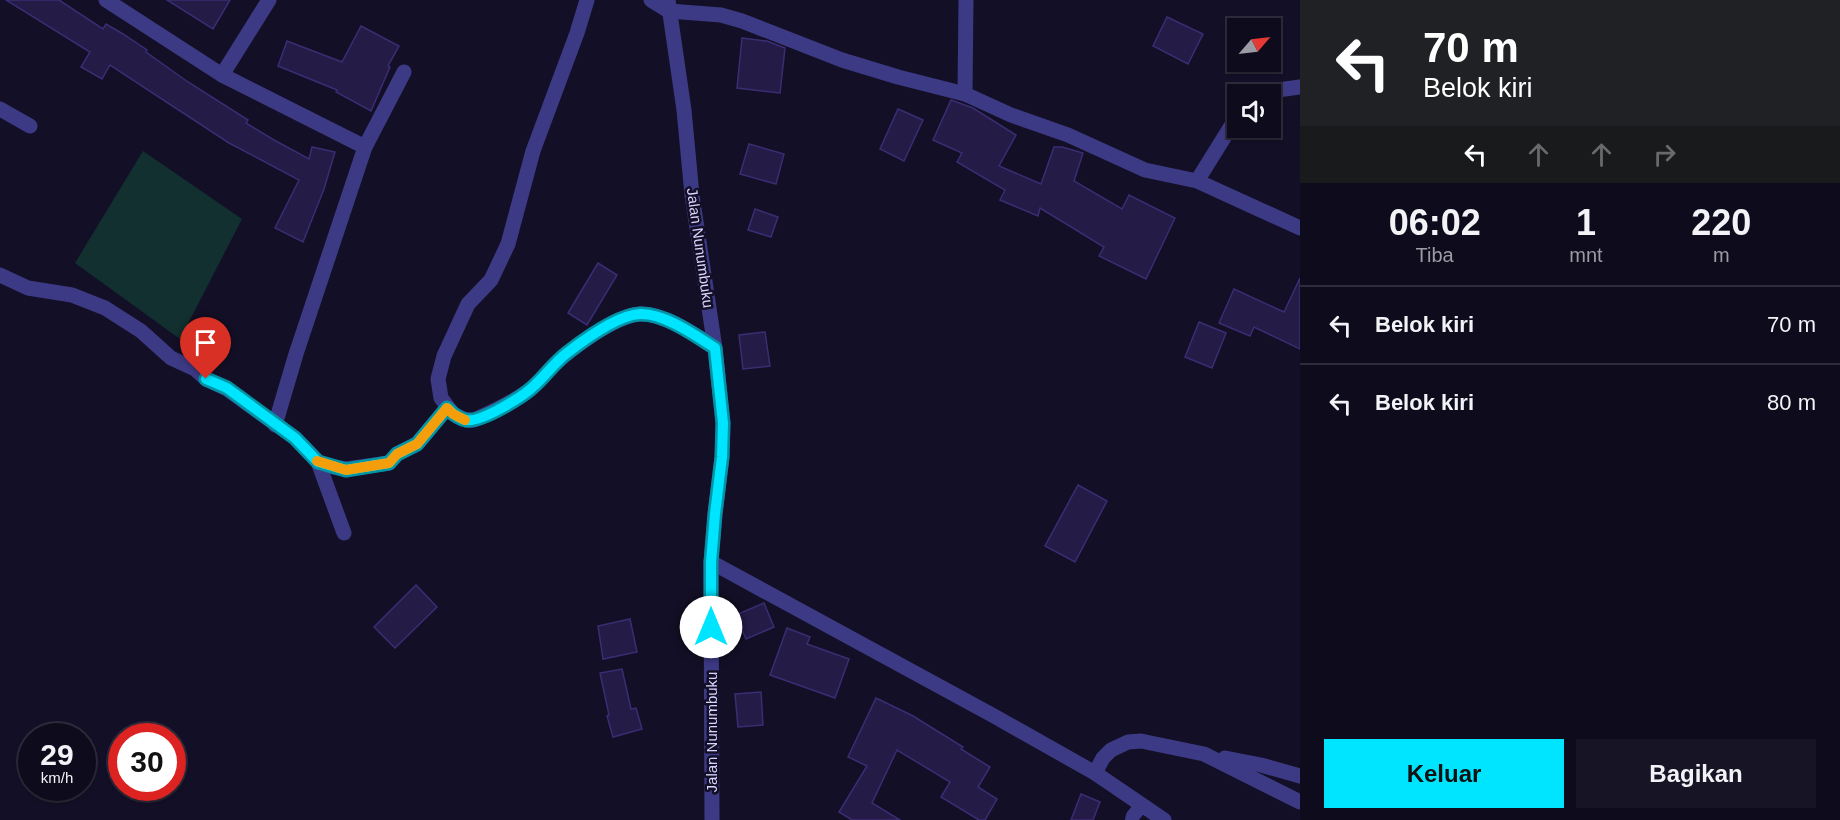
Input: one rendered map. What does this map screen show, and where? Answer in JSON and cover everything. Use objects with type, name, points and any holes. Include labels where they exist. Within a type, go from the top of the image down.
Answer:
[{"type":"street","points":[[106,0],[222,75],[365,147]]},
{"type":"street","points":[[222,75],[269,0]]},
{"type":"street","points":[[587,0],[533,151],[508,244],[491,280],[468,304],[444,356],[438,389],[447,408],[453,414],[466,420],[474,420],[528,392],[566,354],[595,333],[626,317],[640,314],[652,315],[673,323],[715,348]]},
{"type":"street","points":[[651,0],[742,21],[842,60],[966,94],[1011,115],[1068,135],[1145,170],[1197,181],[1300,228]]},
{"type":"street","points":[[966,0],[966,94]]},
{"type":"street","name":"Jalan Nunumbuku","points":[[669,5],[723,423],[722,457],[711,562],[712,820]]},
{"type":"street","points":[[275,424],[365,147],[404,72]]},
{"type":"street","points":[[1281,90],[1300,87]]},
{"type":"street","points":[[0,109],[30,126]]},
{"type":"street","points":[[1197,181],[1227,133]]},
{"type":"street","points":[[0,275],[28,288],[72,295],[105,308],[141,331],[171,358],[195,369],[206,379],[227,388],[295,438],[318,462],[344,533]]},
{"type":"street","points":[[318,462],[346,470],[389,463],[397,454],[417,444],[447,408]]},
{"type":"street","points":[[711,562],[1095,773],[1164,820]]},
{"type":"street","points":[[1095,773],[1103,758],[1111,750],[1128,742],[1141,741],[1262,765],[1300,776]]},
{"type":"street","points":[[1204,754],[1300,802]]},
{"type":"lane","points":[[1132,820],[1142,805]]},
{"type":"green space","points":[[143,151],[242,219],[180,339],[75,263]]},
{"type":"building","points":[[6,0],[59,0],[103,29],[106,24],[123,34],[188,82],[248,120],[246,123],[274,140],[309,159],[312,147],[335,152],[324,189],[303,242],[275,228],[299,180],[229,143],[110,65],[102,79],[81,67],[90,52]]},
{"type":"building","points":[[167,0],[230,0],[213,29]]},
{"type":"building","points":[[1167,17],[1203,34],[1188,64],[1153,46]]},
{"type":"building","points":[[361,26],[399,46],[388,66],[390,67],[371,111],[336,92],[337,90],[278,66],[287,41],[342,62]]},
{"type":"building","points":[[742,38],[767,41],[785,48],[780,93],[737,88]]},
{"type":"building","points":[[951,100],[973,108],[1016,135],[999,166],[1041,184],[1054,147],[1083,153],[1074,181],[1122,209],[1129,195],[1175,218],[1146,279],[1099,256],[1104,247],[1040,208],[1038,216],[1000,200],[1005,190],[957,162],[962,153],[933,140]]},
{"type":"building","points":[[898,109],[923,120],[904,161],[880,149]]},
{"type":"building","points":[[749,144],[784,154],[776,184],[740,174]]},
{"type":"building","points":[[755,209],[778,217],[771,237],[748,230]]},
{"type":"building","points":[[598,263],[617,275],[587,325],[568,313]]},
{"type":"building","points":[[1300,278],[1300,349],[1254,327],[1250,336],[1219,323],[1234,289],[1284,312]]},
{"type":"building","points":[[1199,322],[1226,333],[1212,368],[1185,357]]},
{"type":"building","points":[[765,332],[770,366],[743,369],[739,335]]},
{"type":"building","points":[[1078,485],[1107,501],[1075,562],[1045,546]]},
{"type":"building","points":[[416,585],[437,607],[395,648],[374,627]]},
{"type":"building","points":[[764,603],[774,627],[746,639],[736,615]]},
{"type":"building","points":[[630,619],[637,652],[603,659],[598,626]]},
{"type":"building","points":[[787,628],[810,637],[807,644],[849,659],[835,698],[770,675]]},
{"type":"building","points":[[622,669],[631,709],[636,708],[642,729],[613,737],[600,673]]},
{"type":"building","points":[[761,692],[763,725],[738,727],[735,694]]},
{"type":"building","points":[[876,698],[913,716],[990,767],[978,787],[997,799],[985,820],[979,820],[941,797],[950,782],[897,750],[872,803],[900,820],[852,820],[839,812],[867,766],[848,757]]},
{"type":"building","points":[[1081,794],[1100,802],[1093,820],[1071,820]]},
{"type":"slow traffic","points":[[317,461],[346,470],[389,463],[397,454],[417,444],[447,408],[465,420]]},
{"type":"route","points":[[206,379],[227,388],[295,438],[318,462],[346,470],[389,463],[397,454],[417,444],[447,408],[459,418],[466,420],[474,420],[491,413],[528,392],[566,354],[595,333],[626,317],[640,314],[652,315],[673,323],[715,348],[723,423],[722,457],[711,562],[711,627]]}]
